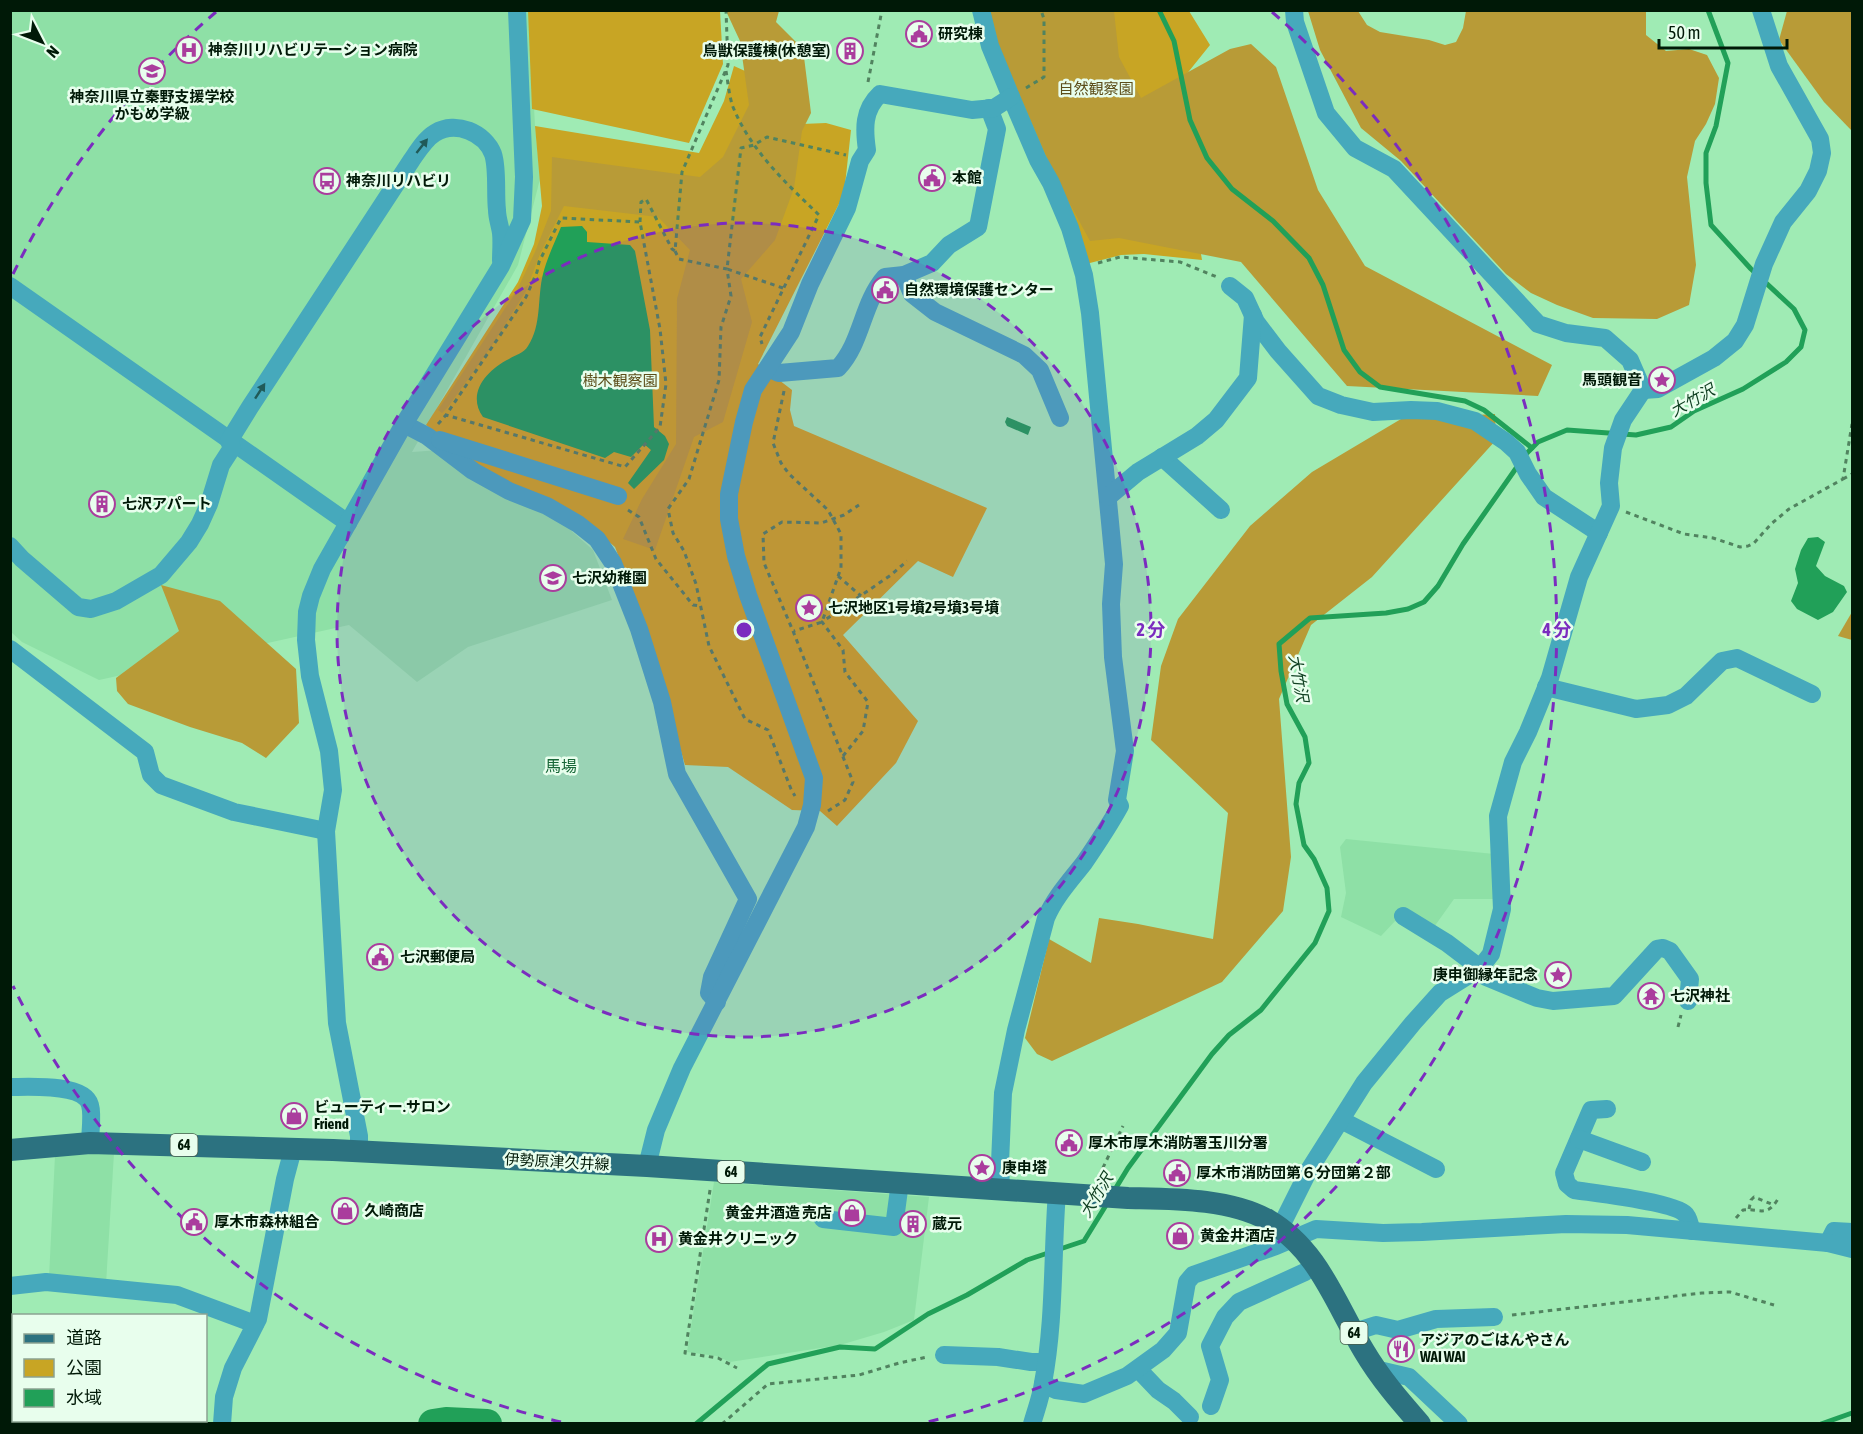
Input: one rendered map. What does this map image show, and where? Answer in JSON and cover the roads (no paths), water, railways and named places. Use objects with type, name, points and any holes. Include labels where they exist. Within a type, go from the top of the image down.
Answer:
[{"type":"main road","name":"伊勢原津久井線","points":[[10,1150],[90,1143],[293,1149],[647,1166],[1057,1192],[1099,1190],[1128,1198],[1174,1199],[1210,1203],[1250,1213],[1287,1233]]},
{"type":"main road","name":"64","points":[[1287,1233],[1316,1264],[1375,1369],[1392,1393],[1420,1424]]},
{"type":"street","points":[[359,1152],[359,1136],[337,1023],[326,831],[333,790],[329,751],[310,676],[306,639],[307,612],[316,583],[348,523],[404,424],[501,267],[522,220],[524,177],[517,10]]},
{"type":"street","points":[[981,10],[990,46],[1038,160],[1058,198],[1082,268],[1090,313],[1114,564],[1111,604],[1113,657],[1125,751],[1117,800],[1120,806],[1103,835],[1053,902],[1046,918],[1016,1030],[1003,1093],[1001,1189]]},
{"type":"street","points":[[1294,10],[1295,22],[1326,113],[1355,148],[1394,169],[1538,324],[1566,333],[1605,338],[1630,360],[1643,390]]},
{"type":"street","points":[[1643,390],[1658,389],[1714,358],[1735,341],[1745,325],[1764,264],[1783,222],[1808,191],[1818,171],[1822,153],[1820,139],[1779,66],[1761,10]]},
{"type":"street","points":[[647,1166],[651,1145],[682,1068],[806,826],[810,812],[814,778],[748,595],[736,556],[729,519],[729,494],[753,390],[791,332],[810,284],[847,208],[862,158],[867,150],[864,130],[871,102],[880,94],[972,110],[994,108],[1011,97]]},
{"type":"street","points":[[767,369],[779,373],[838,368],[848,358],[876,288],[885,278],[904,275],[932,263],[949,245],[978,227],[997,129],[989,108]]},
{"type":"street","points":[[229,441],[411,160],[427,139],[437,131],[451,127],[465,128],[488,144],[494,157],[497,211],[501,234],[501,267]]},
{"type":"street","points":[[904,275],[912,294],[935,312],[1024,355],[1040,370],[1060,417]]},
{"type":"street","points":[[10,286],[348,523]]},
{"type":"street","points":[[1230,286],[1245,298],[1253,315],[1278,351],[1318,396],[1341,405],[1373,412],[1437,411],[1475,421],[1506,442],[1517,453],[1544,497],[1599,533]]},
{"type":"street","points":[[1108,497],[1138,472],[1197,436],[1216,420],[1248,378],[1253,315]]},
{"type":"street","points":[[1287,1233],[1309,1170],[1364,1083],[1440,993],[1480,968],[1491,954],[1502,909],[1497,816],[1513,762],[1546,687],[1580,577],[1611,506],[1609,483],[1613,448],[1623,420],[1643,390]]},
{"type":"street","points":[[404,424],[427,436],[473,471],[509,491],[547,506],[578,524],[597,539],[613,563],[639,629],[662,702],[677,774],[748,899],[712,977],[709,993],[717,1002]]},
{"type":"street","points":[[427,436],[618,496]]},
{"type":"street","points":[[10,546],[78,607],[91,609],[116,601],[161,575],[189,542],[209,504],[220,465],[232,448],[229,441]]},
{"type":"street","points":[[1162,457],[1221,510]]},
{"type":"street","points":[[10,649],[146,752],[151,775],[161,785],[234,812],[326,831]]},
{"type":"street","points":[[1546,687],[1636,709],[1668,705],[1686,696],[1722,661],[1737,658],[1812,694]]},
{"type":"street","points":[[1403,916],[1437,936],[1480,968],[1486,977],[1537,998],[1553,1001],[1614,996],[1657,949],[1663,948],[1670,951],[1689,979],[1688,1001]]},
{"type":"street","points":[[10,1087],[62,1088],[86,1098],[90,1105],[90,1143]]},
{"type":"street","points":[[1606,1108],[1591,1110],[1564,1173],[1567,1182],[1574,1190],[1645,1201],[1678,1209],[1686,1214],[1692,1231]]},
{"type":"street","points":[[1341,1120],[1436,1169]]},
{"type":"street","points":[[1579,1139],[1642,1162]]},
{"type":"street","points":[[222,1424],[224,1397],[233,1368],[255,1324],[293,1149]]},
{"type":"street","points":[[823,1219],[894,1227],[900,1182]]},
{"type":"street","points":[[1567,1182],[1638,1190]]},
{"type":"street","points":[[1032,1424],[1043,1384],[1046,1362],[1057,1192]]},
{"type":"street","points":[[1043,1384],[1056,1390],[1084,1394],[1127,1376],[1163,1350],[1178,1333],[1188,1282],[1193,1275],[1287,1233],[1316,1229],[1383,1233],[1566,1224],[1627,1225],[1828,1244],[1852,1249]]},
{"type":"street","points":[[1828,1244],[1834,1231],[1852,1232]]},
{"type":"street","points":[[1211,1406],[1220,1380],[1210,1346],[1225,1317],[1239,1302],[1305,1272],[1316,1264]]},
{"type":"street","points":[[10,1286],[46,1282],[177,1295],[255,1324]]},
{"type":"street","points":[[1354,1332],[1376,1325],[1398,1329],[1436,1320],[1494,1317]]},
{"type":"street","points":[[944,1354],[1046,1362]]},
{"type":"street","points":[[1138,1369],[1158,1390],[1174,1401],[1190,1417]]},
{"type":"street","points":[[1375,1369],[1409,1377],[1459,1424]]},
{"type":"water","points":[[582,226],[587,232],[587,242],[630,245],[635,251],[650,330],[654,427],[665,436],[669,444],[664,460],[634,489],[628,483],[651,450],[644,444],[631,457],[614,452],[605,458],[483,417],[478,408],[477,399],[481,383],[493,369],[524,350],[532,338],[537,320],[543,274],[561,227]]},
{"type":"water","points":[[1007,417],[1031,427],[1028,435],[1007,426],[1005,422]]},
{"type":"water","points":[[1818,537],[1825,542],[1816,566],[1825,576],[1844,586],[1847,592],[1833,612],[1818,620],[1797,609],[1791,601],[1798,583],[1795,569],[1801,550],[1808,538]]},
{"type":"waterway","points":[[1159,10],[1174,41],[1190,120],[1207,158],[1232,189],[1273,221],[1309,258],[1323,285],[1344,350],[1360,372],[1380,387],[1465,401],[1484,410],[1532,448]]},
{"type":"waterway","name":"大竹沢","points":[[1524,456],[1538,442],[1567,430],[1636,435],[1671,427],[1694,411],[1743,389],[1786,362],[1801,347],[1805,330],[1794,309],[1751,269],[1711,225],[1706,183],[1706,153],[1716,126],[1728,63],[1708,10]]},
{"type":"waterway","name":"大竹沢","points":[[1114,1191],[1128,1168],[1212,1054],[1229,1035],[1261,1010],[1315,943],[1329,911],[1327,888],[1314,859],[1304,845],[1296,804],[1299,783],[1309,763],[1305,737],[1287,704],[1279,644],[1310,618],[1386,613],[1408,609],[1424,602],[1438,586],[1463,544],[1519,464]]},
{"type":"waterway","name":"大竹沢","points":[[696,1424],[768,1364],[840,1347],[875,1349],[928,1314],[967,1295],[1027,1260],[1084,1241],[1108,1202]]},
{"type":"waterway","points":[[1821,1424],[1852,1413]]},
{"type":"waterway","points":[[433,1424],[446,1422],[487,1424]]},
{"type":"place","name":"研究棟","points":[[919,34]]},
{"type":"place","name":"神奈川リハビリテーション病院","points":[[189,50]]},
{"type":"place","name":"鳥獣保護棟(休憩室)","points":[[850,51]]},
{"type":"place","name":"神奈川県立秦野支援学校 かもめ学級","points":[[152,71]]},
{"type":"place","name":"本館","points":[[932,178]]},
{"type":"place","name":"神奈川リハビリ","points":[[327,181]]},
{"type":"place","name":"自然環境保護センター","points":[[885,290]]},
{"type":"place","name":"馬頭観音","points":[[1662,380]]},
{"type":"place","name":"七沢アパート","points":[[102,504]]},
{"type":"place","name":"七沢幼稚園","points":[[553,578]]},
{"type":"place","name":"七沢地区1号墳2号墳3号墳","points":[[809,608]]},
{"type":"place","name":"七沢郵便局","points":[[380,957]]},
{"type":"place","name":"庚申御縁年記念","points":[[1558,975]]},
{"type":"place","name":"七沢神社","points":[[1651,996]]},
{"type":"place","name":"ビューティー.サロン Friend","points":[[294,1116]]},
{"type":"place","name":"厚木市厚木消防署玉川分署","points":[[1069,1143]]},
{"type":"place","name":"庚申塔","points":[[982,1168]]},
{"type":"place","name":"厚木市消防団第６分団第２部","points":[[1177,1173]]},
{"type":"place","name":"久崎商店","points":[[345,1211]]},
{"type":"place","name":"黄金井酒造 売店","points":[[852,1213]]},
{"type":"place","name":"厚木市森林組合","points":[[194,1222]]},
{"type":"place","name":"蔵元","points":[[913,1224]]},
{"type":"place","name":"黄金井酒店","points":[[1180,1236]]},
{"type":"place","name":"黄金井クリニック","points":[[659,1239]]},
{"type":"place","name":"アジアのごはんやさん WAI WAI","points":[[1401,1349]]},
{"type":"district","name":"馬場","points":[[561,766]]},
{"type":"park label","name":"自然観察園","points":[[1096,89]]},
{"type":"park label","name":"樹木観察園","points":[[620,381]]}]
